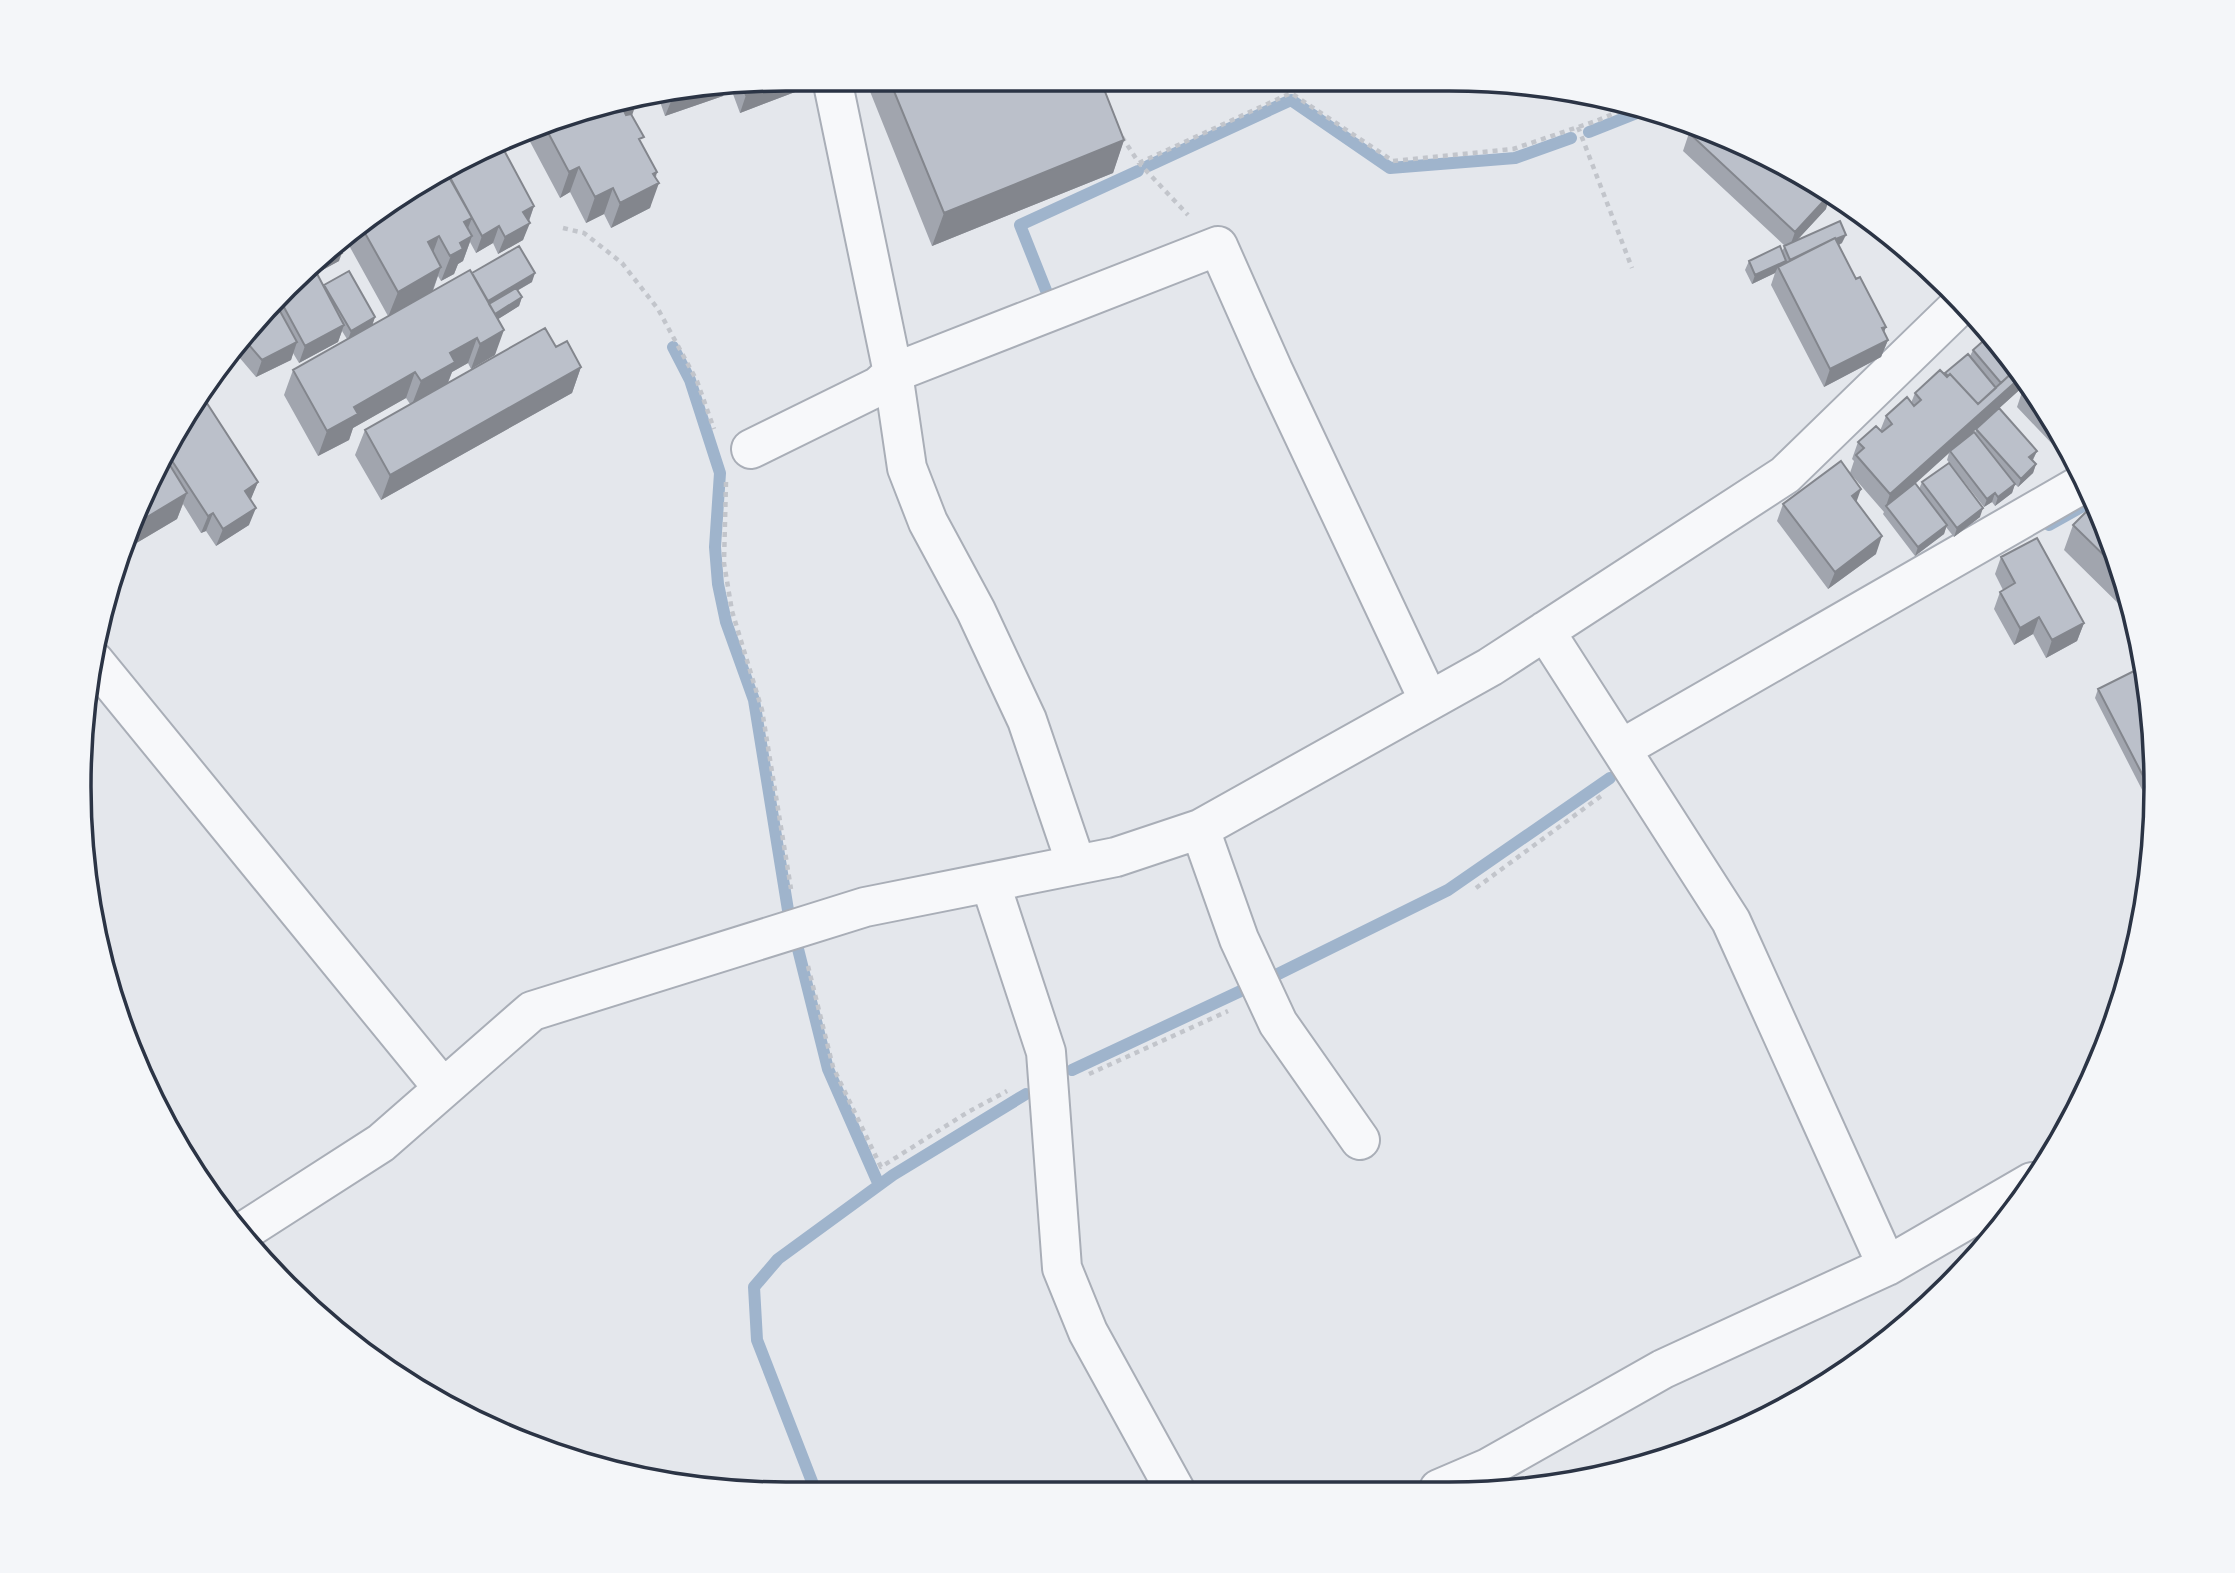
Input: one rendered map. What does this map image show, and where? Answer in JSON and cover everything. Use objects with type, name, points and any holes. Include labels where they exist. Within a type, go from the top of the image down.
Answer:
[{"type":"street","points":[[834,91],[893,373],[907,468],[928,522],[976,611],[1027,720],[1076,864]]},
{"type":"street","points":[[731,454],[879,386],[893,373],[1218,246],[1273,370],[1429,701]]},
{"type":"street","points":[[250,1228],[381,1143],[532,1012],[865,907],[1116,857],[1200,830],[1490,667],[1786,475],[1954,310]]},
{"type":"street","points":[[1628,760],[2076,488]]},
{"type":"street","points":[[1545,631],[1731,921],[1887,1266]]},
{"type":"street","points":[[101,670],[443,1088]]},
{"type":"street","points":[[1200,830],[1238,939],[1278,1023],[1360,1140]]},
{"type":"street","points":[[990,882],[1046,1052],[1062,1268],[1088,1332],[1171,1482]]},
{"type":"street","points":[[1456,1482],[1488,1468],[1663,1369],[1887,1266],[2012,1194]]},
{"type":"path","points":[[1139,163],[1291,93],[1393,161],[1513,149],[1616,112]]},
{"type":"path","points":[[1578,127],[1632,268]]},
{"type":"path","points":[[1120,133],[1139,163],[1218,246]]},
{"type":"path","points":[[563,228],[583,233],[622,263],[658,309],[698,380],[731,454],[724,563],[735,621],[762,710],[799,928],[833,1067],[881,1167],[968,1112],[1236,1007]]},
{"type":"path","points":[[1476,888],[1628,760]]},
{"type":"building","points":[[894,91],[1105,91],[1124,140],[944,213]]},
{"type":"building","points":[[625,110],[626,115],[631,114],[644,137],[639,139],[657,172],[653,174],[659,183],[620,203],[613,188],[595,197],[579,167],[569,172],[549,133]]},
{"type":"building","points":[[1691,135],[1756,163],[1824,201],[1795,232]]},
{"type":"building","points":[[504,151],[534,206],[523,212],[530,223],[505,237],[499,226],[482,236],[450,178]]},
{"type":"building","points":[[450,178],[472,218],[464,222],[472,236],[460,243],[463,249],[450,256],[439,236],[428,242],[441,267],[398,292],[365,233],[400,208]]},
{"type":"building","points":[[1840,221],[1846,235],[1790,260],[1784,246]]},
{"type":"building","points":[[1835,238],[1856,279],[1860,277],[1886,327],[1882,328],[1888,340],[1830,369],[1778,267]]},
{"type":"building","points":[[519,246],[535,273],[488,301],[472,273]]},
{"type":"building","points":[[1780,246],[1786,261],[1755,275],[1749,261]]},
{"type":"building","points":[[470,270],[504,330],[480,344],[477,338],[450,353],[455,362],[421,381],[415,372],[354,407],[358,414],[327,431],[293,370]]},
{"type":"building","points":[[349,271],[375,317],[351,331],[324,285]]},
{"type":"building","points":[[317,274],[344,325],[305,346],[284,307]]},
{"type":"building","points":[[516,288],[522,297],[495,314],[489,304]]},
{"type":"building","points":[[280,311],[297,342],[262,360],[249,346]]},
{"type":"building","points":[[545,328],[556,347],[567,341],[581,367],[390,475],[365,430]]},
{"type":"building","points":[[1982,342],[2009,375],[2001,383],[1973,350]]},
{"type":"building","points":[[1968,354],[1996,388],[1978,404],[1950,374],[1948,376],[1945,373]]},
{"type":"building","points":[[1940,370],[1947,377],[1950,374],[1978,404],[2009,375],[2014,383],[1890,494],[1856,455],[1864,448],[1858,442],[1876,426],[1882,432],[1892,424],[1886,416],[1907,397],[1914,406],[1921,400],[1915,393]]},
{"type":"building","points":[[206,402],[258,482],[245,491],[256,508],[223,529],[213,513],[208,516],[172,461]]},
{"type":"building","points":[[1999,408],[2037,451],[2029,457],[2036,464],[2021,479],[1976,429]]},
{"type":"building","points":[[1974,432],[2015,484],[1998,497],[1995,493],[1987,499],[1950,451]]},
{"type":"building","points":[[1841,461],[1861,489],[1852,496],[1882,536],[1835,572],[1783,504]]},
{"type":"building","points":[[1949,463],[1983,508],[1957,528],[1922,482]]},
{"type":"building","points":[[170,466],[187,493],[145,519]]},
{"type":"building","points":[[1915,483],[1947,525],[1918,547],[1886,506]]},
{"type":"building","points":[[2087,511],[2104,556],[2073,525]]},
{"type":"building","points":[[2037,538],[2084,623],[2052,640],[2039,617],[2020,628],[2000,592],[2015,583],[2001,557]]},
{"type":"building","points":[[2134,671],[2143,741],[2144,777],[2098,689]]},
{"type":"waterway","points":[[1148,166],[1291,100],[1390,168],[1515,158],[1571,138]]},
{"type":"waterway","points":[[1589,132],[1631,115]]},
{"type":"waterway","points":[[1040,301],[1049,298],[1020,225],[1138,171]]},
{"type":"waterway","points":[[673,347],[690,380],[720,473],[715,547],[718,584],[726,622],[754,700],[788,910]]},
{"type":"waterway","points":[[2049,525],[2084,505]]},
{"type":"waterway","points":[[1274,976],[1448,890],[1610,778]]},
{"type":"waterway","points":[[796,941],[828,1069],[879,1185]]},
{"type":"waterway","points":[[1072,1070],[1245,989]]},
{"type":"waterway","points":[[812,1482],[757,1340],[754,1287],[778,1259],[893,1175],[1026,1094]]}]
